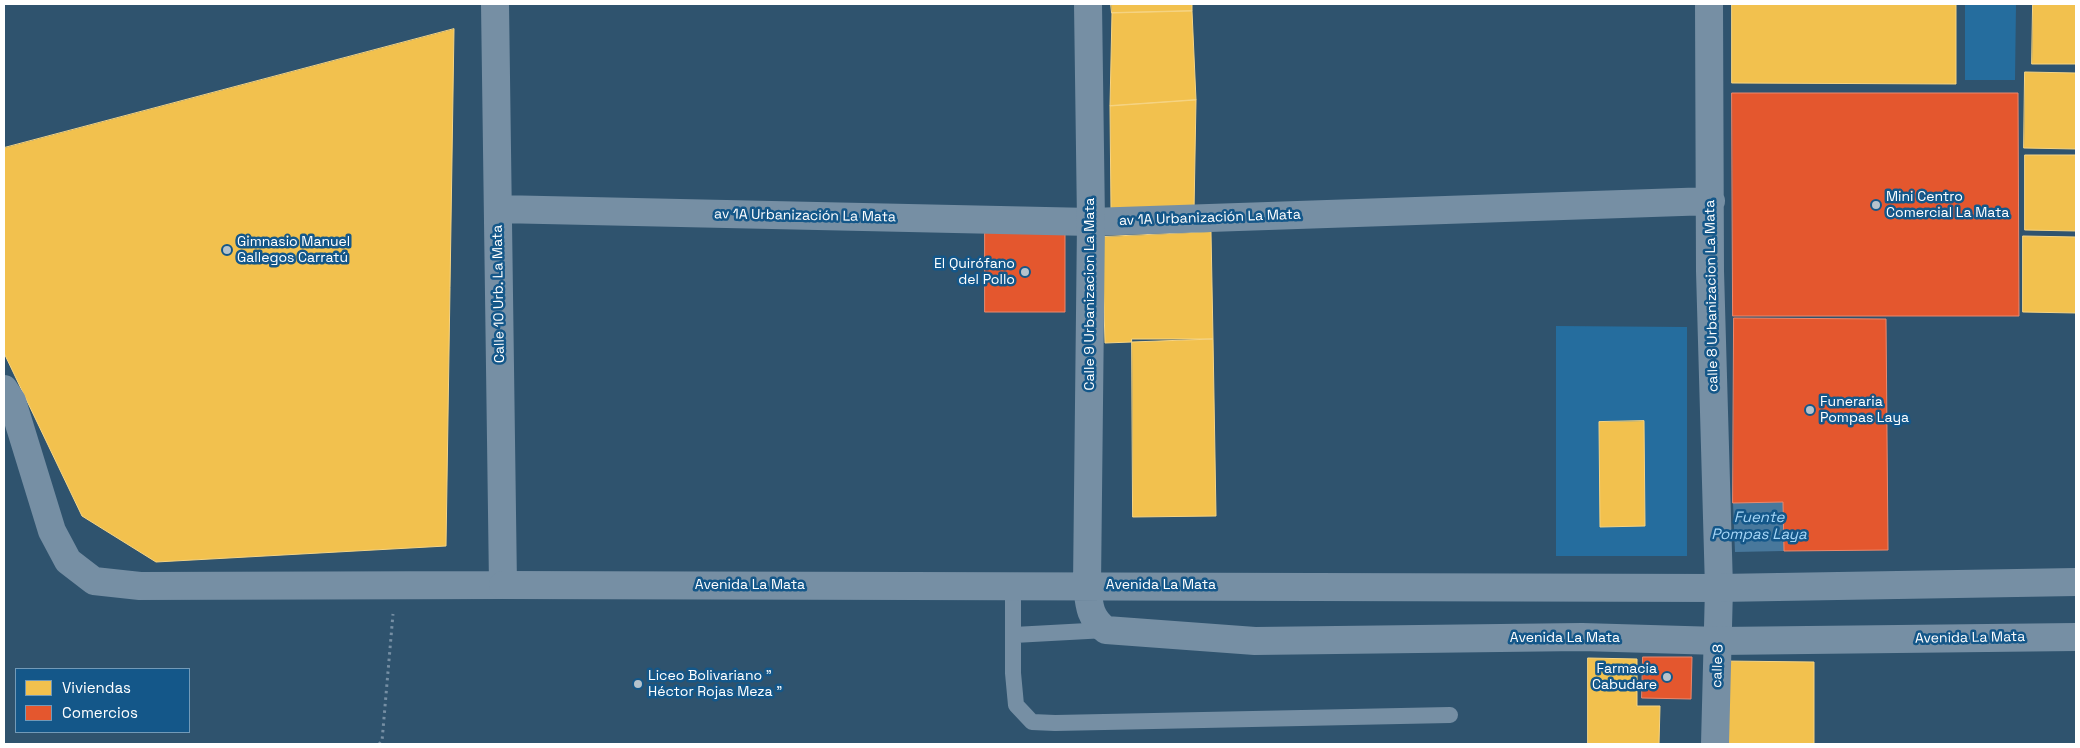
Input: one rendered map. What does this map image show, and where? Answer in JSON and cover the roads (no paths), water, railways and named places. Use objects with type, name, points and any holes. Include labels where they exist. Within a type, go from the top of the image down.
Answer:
[{"type":"street","name":"Calle 10 Urb. La Mata","points":[[495,4],[503,585]]},
{"type":"street","name":"Calle 9 Urbanizacion La Mata","points":[[1087,585],[1091,222],[1088,4]]},
{"type":"street","name":"calle 8 Urbanizacion La Mata","points":[[1709,4],[1710,270],[1719,588]]},
{"type":"street","name":"av 1A Urbanización La Mata","points":[[498,209],[1091,222],[1711,201]]},
{"type":"street","name":"Avenida La Mata","points":[[4,389],[12,401],[52,531],[68,561],[94,581],[140,586],[396,584],[1719,588],[2076,582]]},
{"type":"street","name":"Avenida La Mata","points":[[1087,585],[1090,612],[1097,624],[1106,630],[1256,640],[1582,637],[1719,641],[2076,637]]},
{"type":"street","name":"calle 8","points":[[1715,744],[1719,588]]},
{"type":"lane","points":[[1013,585],[1016,705],[1032,722],[1055,724],[1450,715]]},
{"type":"lane","points":[[1014,635],[1106,630]]},
{"type":"water","name":"Fuente Pompas Laya","points":[[1783,502],[1784,551],[1735,552],[1733,503]]},
{"type":"place","name":"Mini Centro Comercial La Mata","points":[[1876,205]]},
{"type":"place","name":"Gimnasio Manuel Gallegos Carratú","points":[[227,250]]},
{"type":"place","name":"El Quirófano del Pollo","points":[[1025,272]]},
{"type":"place","name":"Funeraria Pompas Laya","points":[[1810,410]]},
{"type":"place","name":"Farmacia Cabudare","points":[[1667,677]]},
{"type":"place","name":"Liceo Bolivariano \" Héctor Rojas Meza \"","points":[[638,684]]}]
